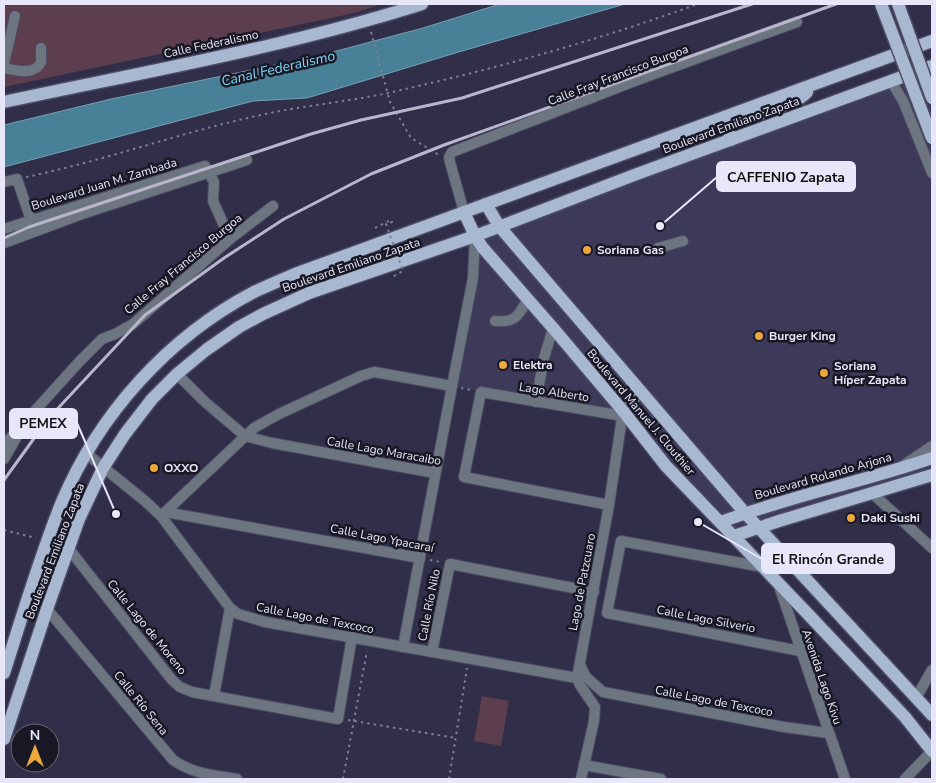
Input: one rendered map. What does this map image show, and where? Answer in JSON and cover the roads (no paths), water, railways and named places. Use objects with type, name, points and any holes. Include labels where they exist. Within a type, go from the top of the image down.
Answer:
[{"type":"main road","name":"Calle Federalismo","points":[[4,102],[276,44],[367,21],[422,4]]},
{"type":"main road","points":[[881,4],[932,138]]},
{"type":"main road","points":[[898,4],[932,98]]},
{"type":"main road","name":"Boulevard Emiliano Zapata","points":[[4,673],[62,504],[87,454],[104,426],[139,381],[179,343],[219,313],[254,292],[295,274],[932,41]]},
{"type":"main road","name":"Boulevard Emiliano Zapata","points":[[4,740],[79,519],[102,468],[152,399],[177,374],[206,350],[239,327],[281,304],[475,236],[932,66]]},
{"type":"main road","points":[[731,140],[728,129],[729,125],[797,100],[804,95],[811,85]]},
{"type":"main road","name":"Boulevard Manuel J. Clouthier","points":[[486,204],[499,226],[759,528],[932,715]]},
{"type":"main road","name":"Boulevard Manuel J. Clouthier","points":[[464,212],[483,248],[553,328],[666,466],[722,522],[905,717],[932,751]]},
{"type":"main road","name":"Boulevard Rolando Arjona","points":[[722,522],[746,513],[897,470],[932,458]]},
{"type":"main road","points":[[734,536],[932,475]]},
{"type":"street","points":[[4,63],[15,16]]},
{"type":"street","name":"Calle Fray Francisco Burgoa","points":[[464,212],[450,158],[452,152],[631,82],[797,22]]},
{"type":"street","points":[[4,68],[23,71],[36,68],[41,62],[41,48]]},
{"type":"street","points":[[891,81],[903,101],[932,173]]},
{"type":"street","points":[[903,101],[912,89],[932,83]]},
{"type":"street","name":"Boulevard Juan M. Zambada","points":[[4,243],[82,214],[247,160]]},
{"type":"street","name":"Boulevard Juan M. Zambada","points":[[4,229],[202,166],[206,167],[209,172]]},
{"type":"street","points":[[209,172],[214,182],[213,201],[230,239]]},
{"type":"street","points":[[4,182],[17,179],[31,220]]},
{"type":"street","name":"Calle Fray Francisco Burgoa","points":[[4,445],[102,339],[133,324],[230,239],[273,206]]},
{"type":"street","name":"Calle Río Nilo","points":[[403,647],[473,278],[475,236]]},
{"type":"street","points":[[658,248],[683,241]]},
{"type":"street","points":[[495,321],[510,322],[514,320],[528,299]]},
{"type":"street","points":[[536,402],[544,358],[553,328]]},
{"type":"street","points":[[163,514],[254,428],[279,414],[361,376],[374,372],[452,386]]},
{"type":"street","name":"Calle Lago Maracaibo","points":[[177,374],[205,402],[245,436],[272,443],[435,473]]},
{"type":"street","points":[[623,413],[642,391]]},
{"type":"street","name":"Lago Alberto","points":[[609,505],[464,477],[481,392],[536,402],[623,413]]},
{"type":"street","name":"Lago de Patzcuaro","points":[[577,678],[594,592],[623,413]]},
{"type":"street","points":[[4,458],[27,420]]},
{"type":"street","points":[[897,470],[932,446]]},
{"type":"street","name":"Calle Lago de Texcoco","points":[[87,454],[102,468],[163,514],[230,608],[238,614],[249,618],[577,678]]},
{"type":"street","points":[[874,494],[932,548]]},
{"type":"street","name":"Calle Lago Ypacaraí","points":[[163,514],[420,558]]},
{"type":"street","name":"Calle Lago Silverio","points":[[764,567],[621,541],[607,613],[800,650]]},
{"type":"street","name":"Calle Lago de Moreno","points":[[69,550],[172,680],[180,687],[192,692],[338,719],[352,637]]},
{"type":"street","name":"Calle Río Nilo","points":[[432,652],[450,564],[594,592]]},
{"type":"street","name":"Avenida Lago Kivu","points":[[778,582],[845,779]]},
{"type":"street","points":[[214,696],[230,608]]},
{"type":"street","name":"Calle Río Sena","points":[[47,609],[173,760],[185,768],[196,772],[237,779]]},
{"type":"street","points":[[580,665],[586,676],[596,687],[594,721],[582,779]]},
{"type":"street","points":[[916,698],[932,670]]},
{"type":"street","points":[[577,678],[595,707]]},
{"type":"street","name":"Calle Lago de Texcoco","points":[[596,687],[607,693],[828,733]]},
{"type":"street","points":[[905,779],[932,751]]},
{"type":"street","points":[[584,765],[661,779]]},
{"type":"water","name":"Canal Federalismo","points":[[500,4],[625,4],[307,98],[253,101],[4,167],[4,125],[111,99],[314,57],[423,28]]},
{"type":"railway","points":[[4,238],[29,227],[311,134],[361,120],[462,98],[752,4]]},
{"type":"railway","points":[[4,480],[48,419],[145,315],[224,258],[284,219],[371,174],[444,145],[836,4]]},
{"type":"place","name":"CAFFENIO Zapata","points":[[660,226]]},
{"type":"place","name":"Soriana Gas","points":[[587,250]]},
{"type":"place","name":"Burger King","points":[[759,336]]},
{"type":"place","name":"Elektra","points":[[503,365]]},
{"type":"place","name":"Soriana Híper Zapata","points":[[824,373]]},
{"type":"place","name":"OXXO","points":[[154,468]]},
{"type":"place","name":"PEMEX","points":[[116,514]]},
{"type":"place","name":"Daki Sushi","points":[[851,518]]},
{"type":"place","name":"El Rincón Grande","points":[[698,522]]}]
